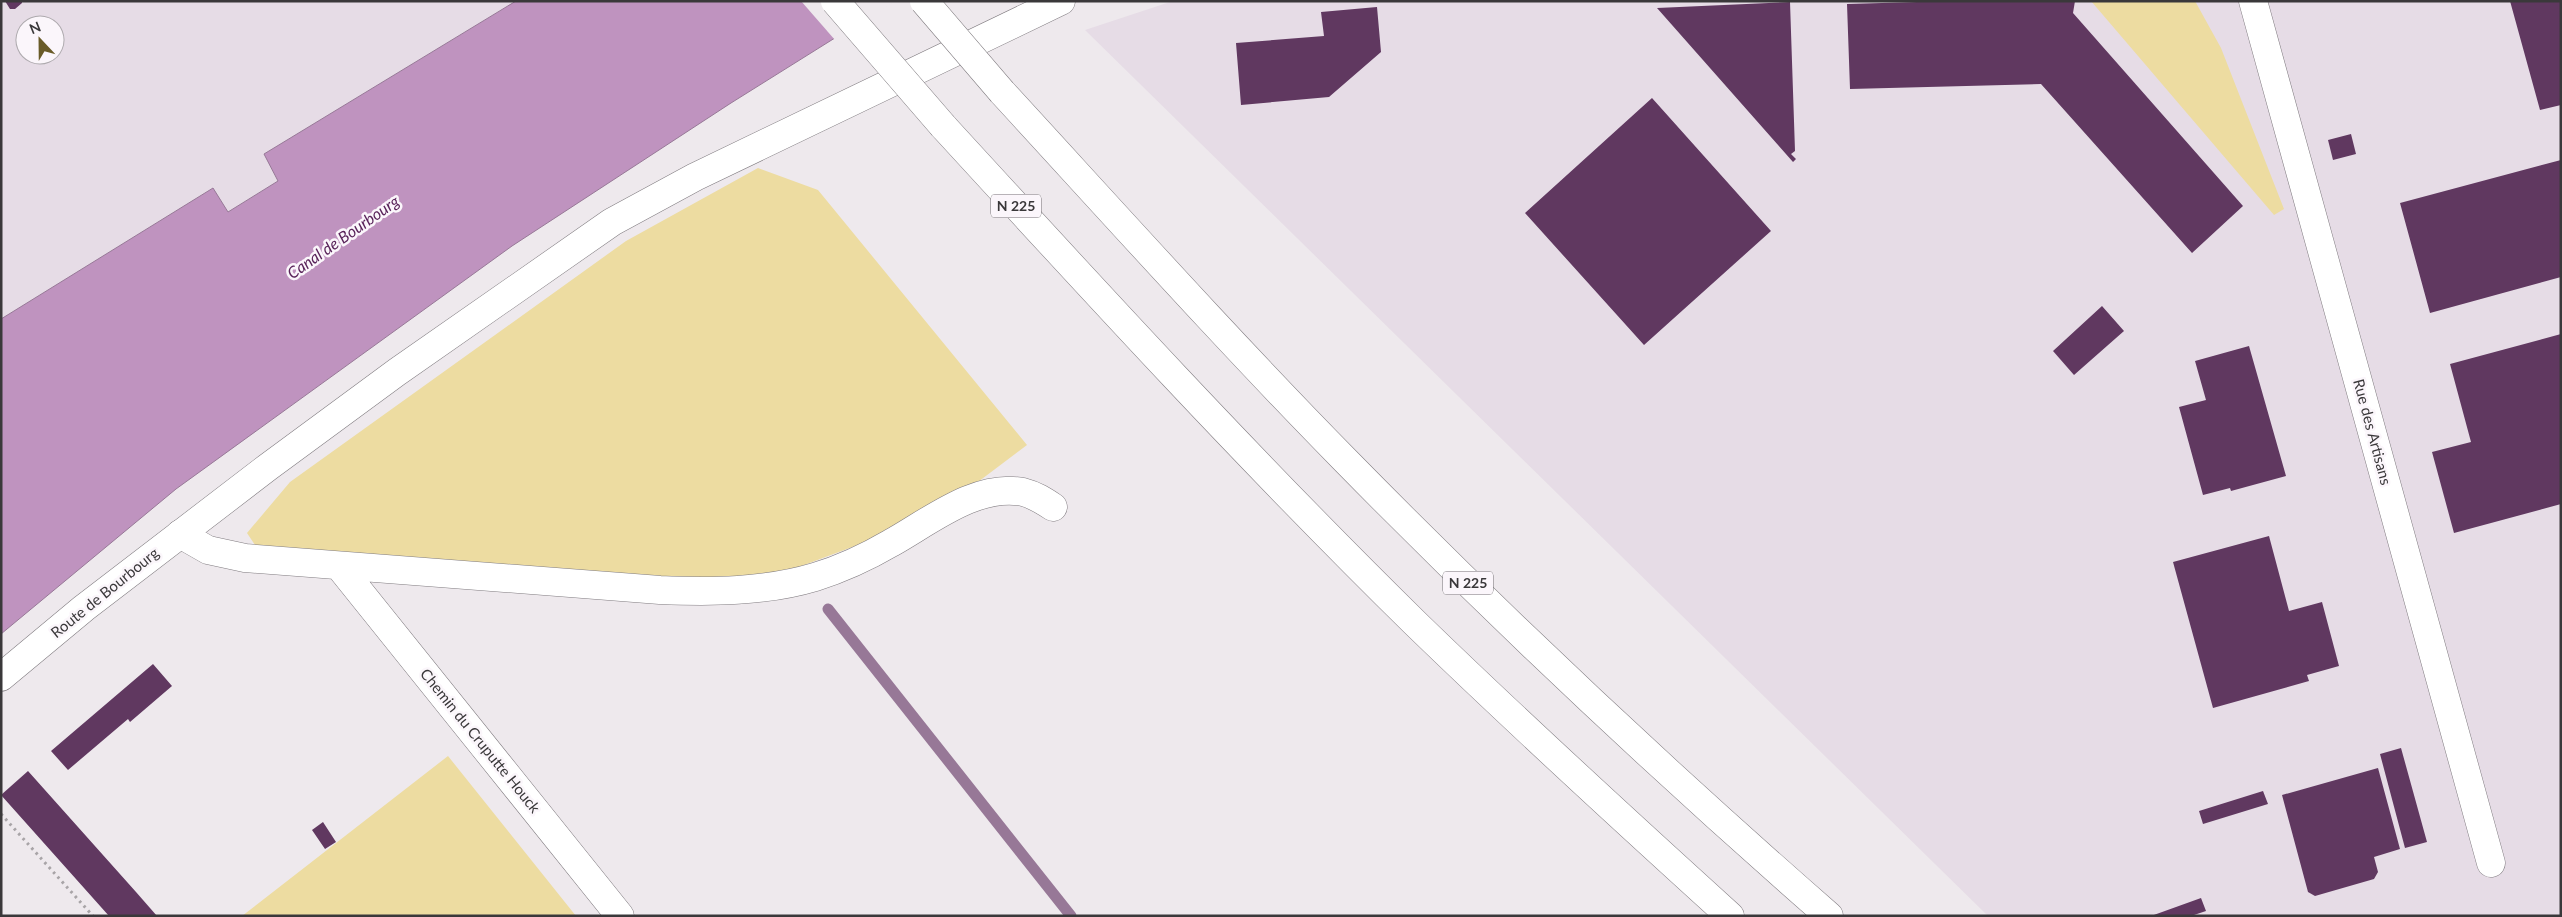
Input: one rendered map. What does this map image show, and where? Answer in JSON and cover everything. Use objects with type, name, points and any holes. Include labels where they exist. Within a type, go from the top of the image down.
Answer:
[{"type":"main road","name":"N 225","points":[[835,1],[943,126],[1104,301],[1363,570],[1528,732],[1730,916]]},
{"type":"main road","name":"N 225","points":[[924,1],[1002,92],[1184,291],[1419,534],[1604,713],[1829,916]]},
{"type":"main road","name":"Route de Bourbourg","points":[[1,677],[210,511],[398,372],[620,218],[704,173],[1061,1]]},
{"type":"main road","name":"Rue des Artisans","points":[[2253,1],[2491,863]]},
{"type":"main road","points":[[180,534],[208,550],[226,555],[340,566],[660,590],[744,589],[794,582],[832,570],[882,548],[955,507],[988,494],[1023,492],[1039,498],[1053,507]]},
{"type":"main road","name":"Chemin du Cruputte Houck","points":[[340,566],[620,916]]},
{"type":"path","points":[[1,814],[93,916]]},
{"type":"shaded area","points":[[1,1],[516,1],[264,154],[278,181],[228,212],[212,188],[1,319]]},
{"type":"shaded area","points":[[1173,1],[2561,1],[2561,916],[1988,916],[1085,30]]},
{"type":"shaded area","points":[[2091,1],[2195,1],[2221,48],[2284,209],[2274,215]]},
{"type":"shaded area","points":[[758,168],[818,190],[1027,445],[962,494],[887,534],[756,583],[259,551],[247,533],[290,482],[626,241]]},
{"type":"shaded area","points":[[448,756],[576,916],[242,916]]},
{"type":"water","name":"Canal de Bourbourg","points":[[516,1],[894,1],[731,103],[512,246],[176,489],[1,634],[1,319],[213,188],[228,212],[278,181],[264,154]]},
{"type":"pier","points":[[801,1],[896,1],[835,40]]},
{"type":"building","points":[[5,1],[22,1],[22,3],[15,9],[10,9]]},
{"type":"building","points":[[1952,1],[2075,1],[2073,13],[2243,206],[2192,253],[2041,84],[1850,89],[1847,4]]},
{"type":"building","points":[[2510,1],[2561,1],[2561,105],[2540,110]]},
{"type":"building","points":[[1790,2],[1795,151],[1791,154],[1796,159],[1793,162],[1657,8]]},
{"type":"building","points":[[1377,7],[1381,52],[1329,97],[1241,105],[1236,43],[1324,36],[1321,12]]},
{"type":"building","points":[[1652,98],[1771,231],[1644,345],[1525,213]]},
{"type":"building","points":[[2351,134],[2356,154],[2333,160],[2328,140]]},
{"type":"building","points":[[2561,160],[2561,277],[2430,313],[2400,203]]},
{"type":"building","points":[[2102,306],[2124,331],[2074,375],[2053,351]]},
{"type":"building","points":[[2561,334],[2561,504],[2454,533],[2432,452],[2471,442],[2450,364]]},
{"type":"building","points":[[2249,346],[2286,476],[2231,491],[2230,488],[2203,495],[2179,407],[2206,400],[2195,361]]},
{"type":"building","points":[[2269,536],[2289,611],[2322,602],[2339,666],[2307,675],[2309,681],[2213,708],[2173,562]]},
{"type":"building","points":[[153,664],[172,686],[130,722],[128,719],[68,770],[51,751]]},
{"type":"building","points":[[2401,748],[2427,842],[2405,848],[2380,754]]},
{"type":"building","points":[[2378,768],[2400,849],[2374,857],[2378,872],[2374,879],[2315,896],[2308,892],[2282,795]]},
{"type":"building","points":[[28,771],[157,916],[109,916],[1,795]]},
{"type":"building","points":[[2263,791],[2268,804],[2203,824],[2199,811]]},
{"type":"building","points":[[323,822],[336,842],[325,849],[312,830]]},
{"type":"building","points":[[2201,898],[2206,911],[2191,916],[2151,916]]},
{"type":"waterway","points":[[828,609],[1071,916]]}]
